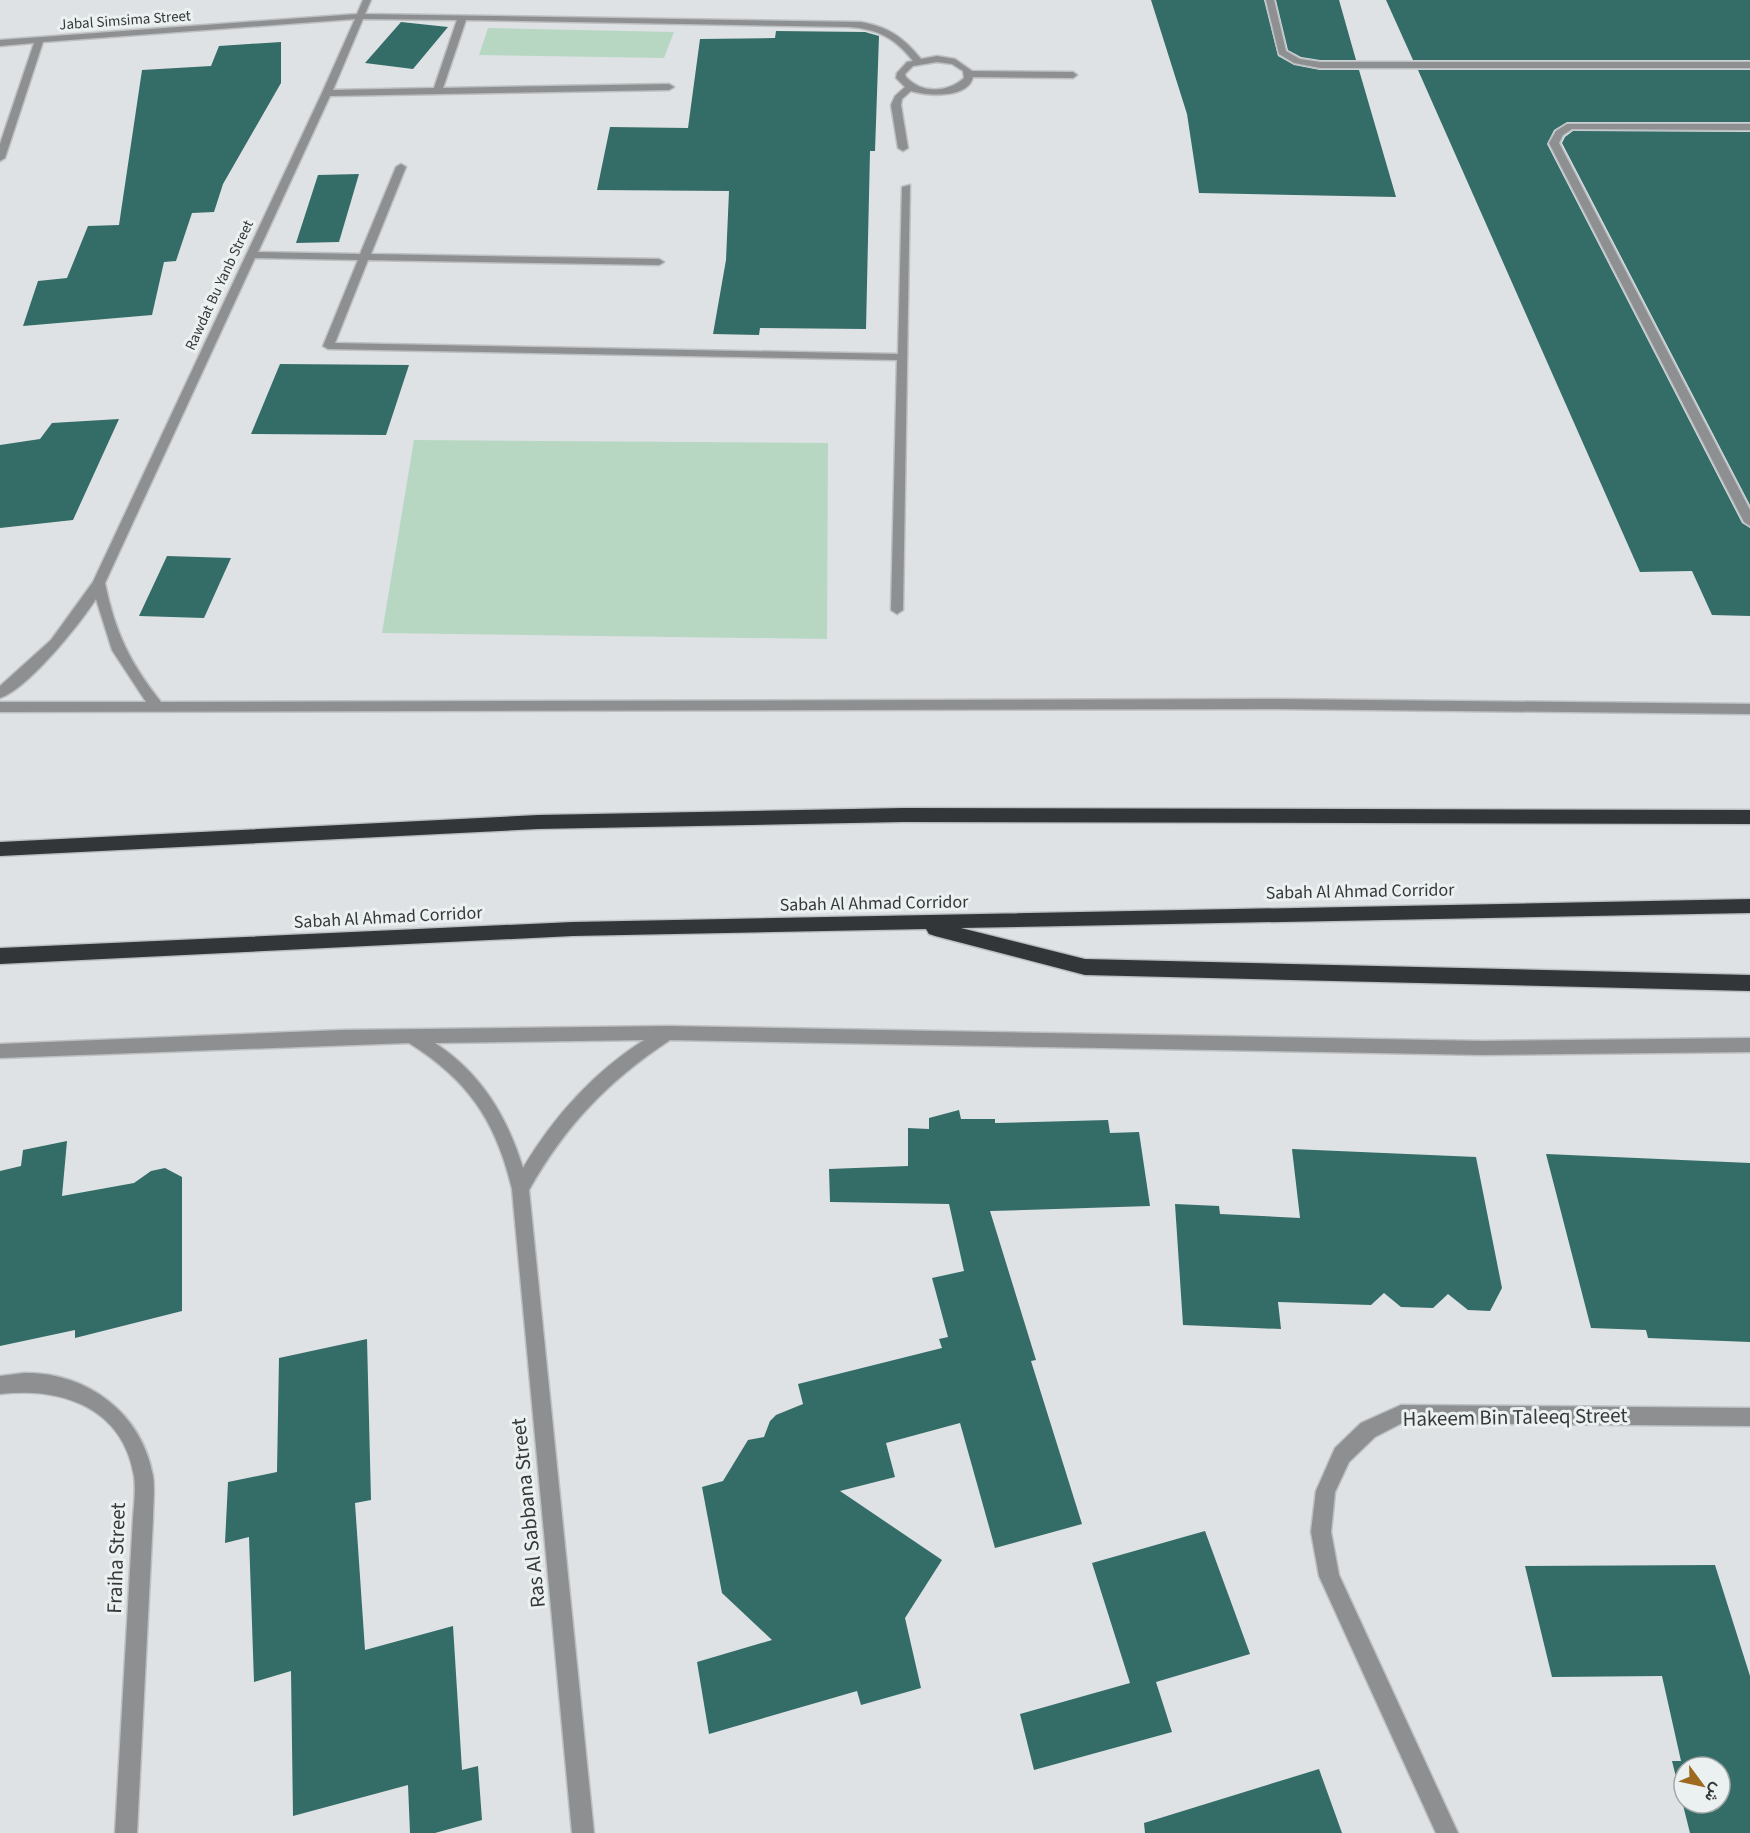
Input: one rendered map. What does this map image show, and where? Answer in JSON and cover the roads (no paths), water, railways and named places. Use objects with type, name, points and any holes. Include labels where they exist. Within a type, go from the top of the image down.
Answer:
[{"type":"highway","points":[[0,849],[538,822],[903,814],[1750,817]]},
{"type":"highway","name":"Sabah Al Ahmad Corridor","points":[[0,956],[573,929],[1750,906]]},
{"type":"highway","points":[[913,923],[1085,967],[1750,983]]},
{"type":"street","name":"Rawdat Bu Yanb Street","points":[[0,693],[56,643],[81,613],[99,583],[327,93],[367,0]]},
{"type":"street","points":[[1270,0],[1282,52],[1298,61],[1320,65],[1750,65]]},
{"type":"street","name":"Jabal Simsima Street","points":[[0,43],[359,16],[866,25],[894,34],[918,61]]},
{"type":"street","points":[[438,91],[462,18]]},
{"type":"street","points":[[0,158],[39,40]]},
{"type":"street","points":[[946,59],[962,65],[969,74],[969,80],[965,84],[950,91],[929,92],[910,87],[901,78],[901,73],[910,64],[918,61],[946,59]]},
{"type":"street","points":[[969,74],[1073,75]]},
{"type":"street","points":[[327,93],[669,87]]},
{"type":"street","points":[[903,148],[896,105],[898,98],[910,87]]},
{"type":"street","points":[[1750,127],[1570,126],[1559,133],[1554,143],[1750,522]]},
{"type":"street","points":[[401,167],[328,346],[903,357]]},
{"type":"street","points":[[897,610],[907,187]]},
{"type":"street","points":[[252,255],[659,262]]},
{"type":"street","points":[[99,583],[104,613],[113,642],[132,675],[158,707]]},
{"type":"street","points":[[0,707],[1278,704],[1750,708]]},
{"type":"street","points":[[520,1189],[542,1150],[575,1106],[598,1083],[632,1056],[668,1033]]},
{"type":"street","points":[[0,1051],[411,1036],[668,1033],[1484,1048],[1750,1045]]},
{"type":"street","name":"Ras Al Sabbana Street","points":[[411,1036],[450,1063],[482,1097],[506,1140],[520,1189],[583,1833]]},
{"type":"street","name":"Fraiha Street","points":[[0,1385],[32,1382],[72,1388],[105,1406],[130,1436],[143,1474],[143,1518],[126,1833]]},
{"type":"street","name":"Hakeem Bin Taleeq Street","points":[[1447,1833],[1329,1576],[1321,1532],[1326,1491],[1342,1455],[1368,1430],[1401,1414],[1750,1417]]}]
